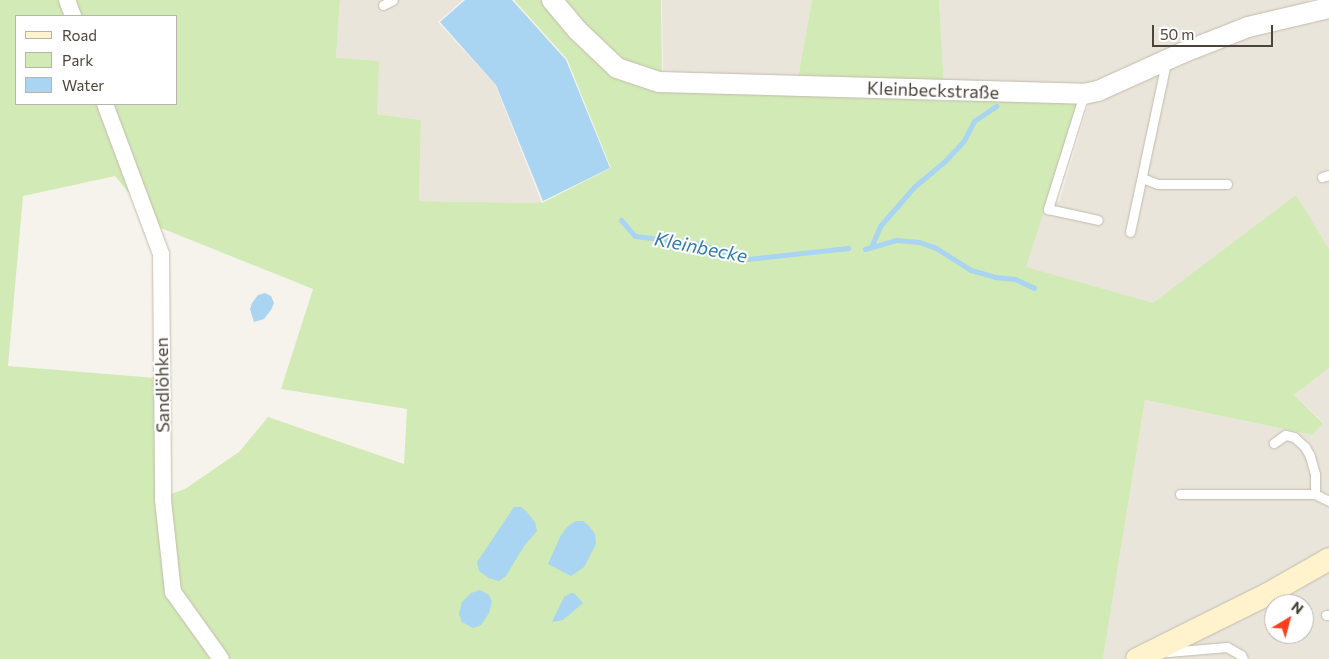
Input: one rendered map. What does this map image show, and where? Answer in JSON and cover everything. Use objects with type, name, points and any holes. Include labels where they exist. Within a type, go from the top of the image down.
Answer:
[{"type":"main road","points":[[1142,656],[1268,594],[1329,559]]},
{"type":"street","points":[[67,0],[73,15]]},
{"type":"street","name":"Kleinbeckstraße","points":[[552,0],[577,30],[617,68],[659,82],[1084,94],[1098,91],[1248,27],[1329,8]]},
{"type":"street","name":"Sandlöhken","points":[[105,105],[160,254],[163,500],[173,592],[221,659]]},
{"type":"lane","points":[[383,5],[393,0]]},
{"type":"lane","points":[[1130,232],[1167,60]]},
{"type":"lane","points":[[1084,94],[1048,209],[1098,220]]},
{"type":"lane","points":[[1142,178],[1158,184],[1227,184]]},
{"type":"lane","points":[[1274,443],[1286,435],[1294,437],[1305,447],[1310,456],[1315,474],[1315,494]]},
{"type":"lane","points":[[1180,494],[1315,494],[1329,501]]},
{"type":"lane","points":[[1142,656],[1226,647],[1241,655],[1243,659]]},
{"type":"shaded area","points":[[340,0],[463,0],[438,22],[495,84],[542,203],[419,201],[421,120],[377,114],[336,58]]},
{"type":"shaded area","points":[[662,0],[812,0],[798,78],[663,74]]},
{"type":"shaded area","points":[[939,0],[1309,0],[1309,6],[1099,85],[944,86]]},
{"type":"shaded area","points":[[1329,12],[1329,249],[1153,304],[1025,268],[1047,199],[1059,202],[1091,95],[1249,31]]},
{"type":"shaded area","points":[[1329,368],[1329,550],[1124,659],[1103,659],[1145,400],[1312,435],[1323,422],[1294,395]]},
{"type":"shaded area","points":[[1329,572],[1329,659],[1163,659],[1264,608],[1264,644],[1314,644],[1314,594],[1290,594]]},
{"type":"green space","points":[[0,0],[340,0],[336,58],[379,61],[377,114],[421,120],[419,201],[542,203],[611,168],[567,59],[514,0],[544,0],[616,71],[797,92],[943,101],[1080,98],[1026,267],[1153,303],[1296,195],[1329,249],[1329,368],[1294,395],[1323,423],[1312,435],[1145,400],[1103,659],[0,659]],"holes":[[[115,176],[156,226],[313,289],[281,389],[407,409],[404,464],[268,417],[239,452],[185,489],[157,499],[156,378],[8,366],[23,196]]]},
{"type":"green space","points":[[561,0],[661,0],[662,75],[619,63]]},
{"type":"green space","points":[[812,0],[939,0],[944,86],[798,78]]},
{"type":"water","points":[[465,0],[512,0],[566,60],[610,168],[543,201],[496,85],[440,22]]},
{"type":"water","points":[[265,293],[271,296],[274,303],[264,319],[254,322],[250,309],[252,303],[258,295]]},
{"type":"water","points":[[514,507],[521,507],[526,511],[535,522],[537,531],[524,546],[506,576],[499,581],[489,578],[479,571],[477,562]]},
{"type":"water","points":[[576,521],[583,521],[588,525],[595,534],[596,544],[584,567],[571,576],[548,564],[560,537],[567,527]]},
{"type":"water","points":[[480,590],[489,595],[492,601],[489,613],[481,625],[473,628],[462,622],[459,614],[462,602],[471,593]]},
{"type":"water","points":[[574,593],[583,603],[563,620],[552,622],[564,597]]},
{"type":"waterway","name":"Kleinbecke","points":[[872,245],[880,226],[914,187],[945,161],[963,142],[974,121],[996,106]]},
{"type":"waterway","name":"Kleinbecke","points":[[621,220],[635,236],[703,244],[723,254],[748,259],[848,248]]},
{"type":"waterway","name":"Kleinbecke","points":[[865,249],[896,240],[919,242],[936,248],[971,270],[995,277],[1015,279],[1034,288]]}]
